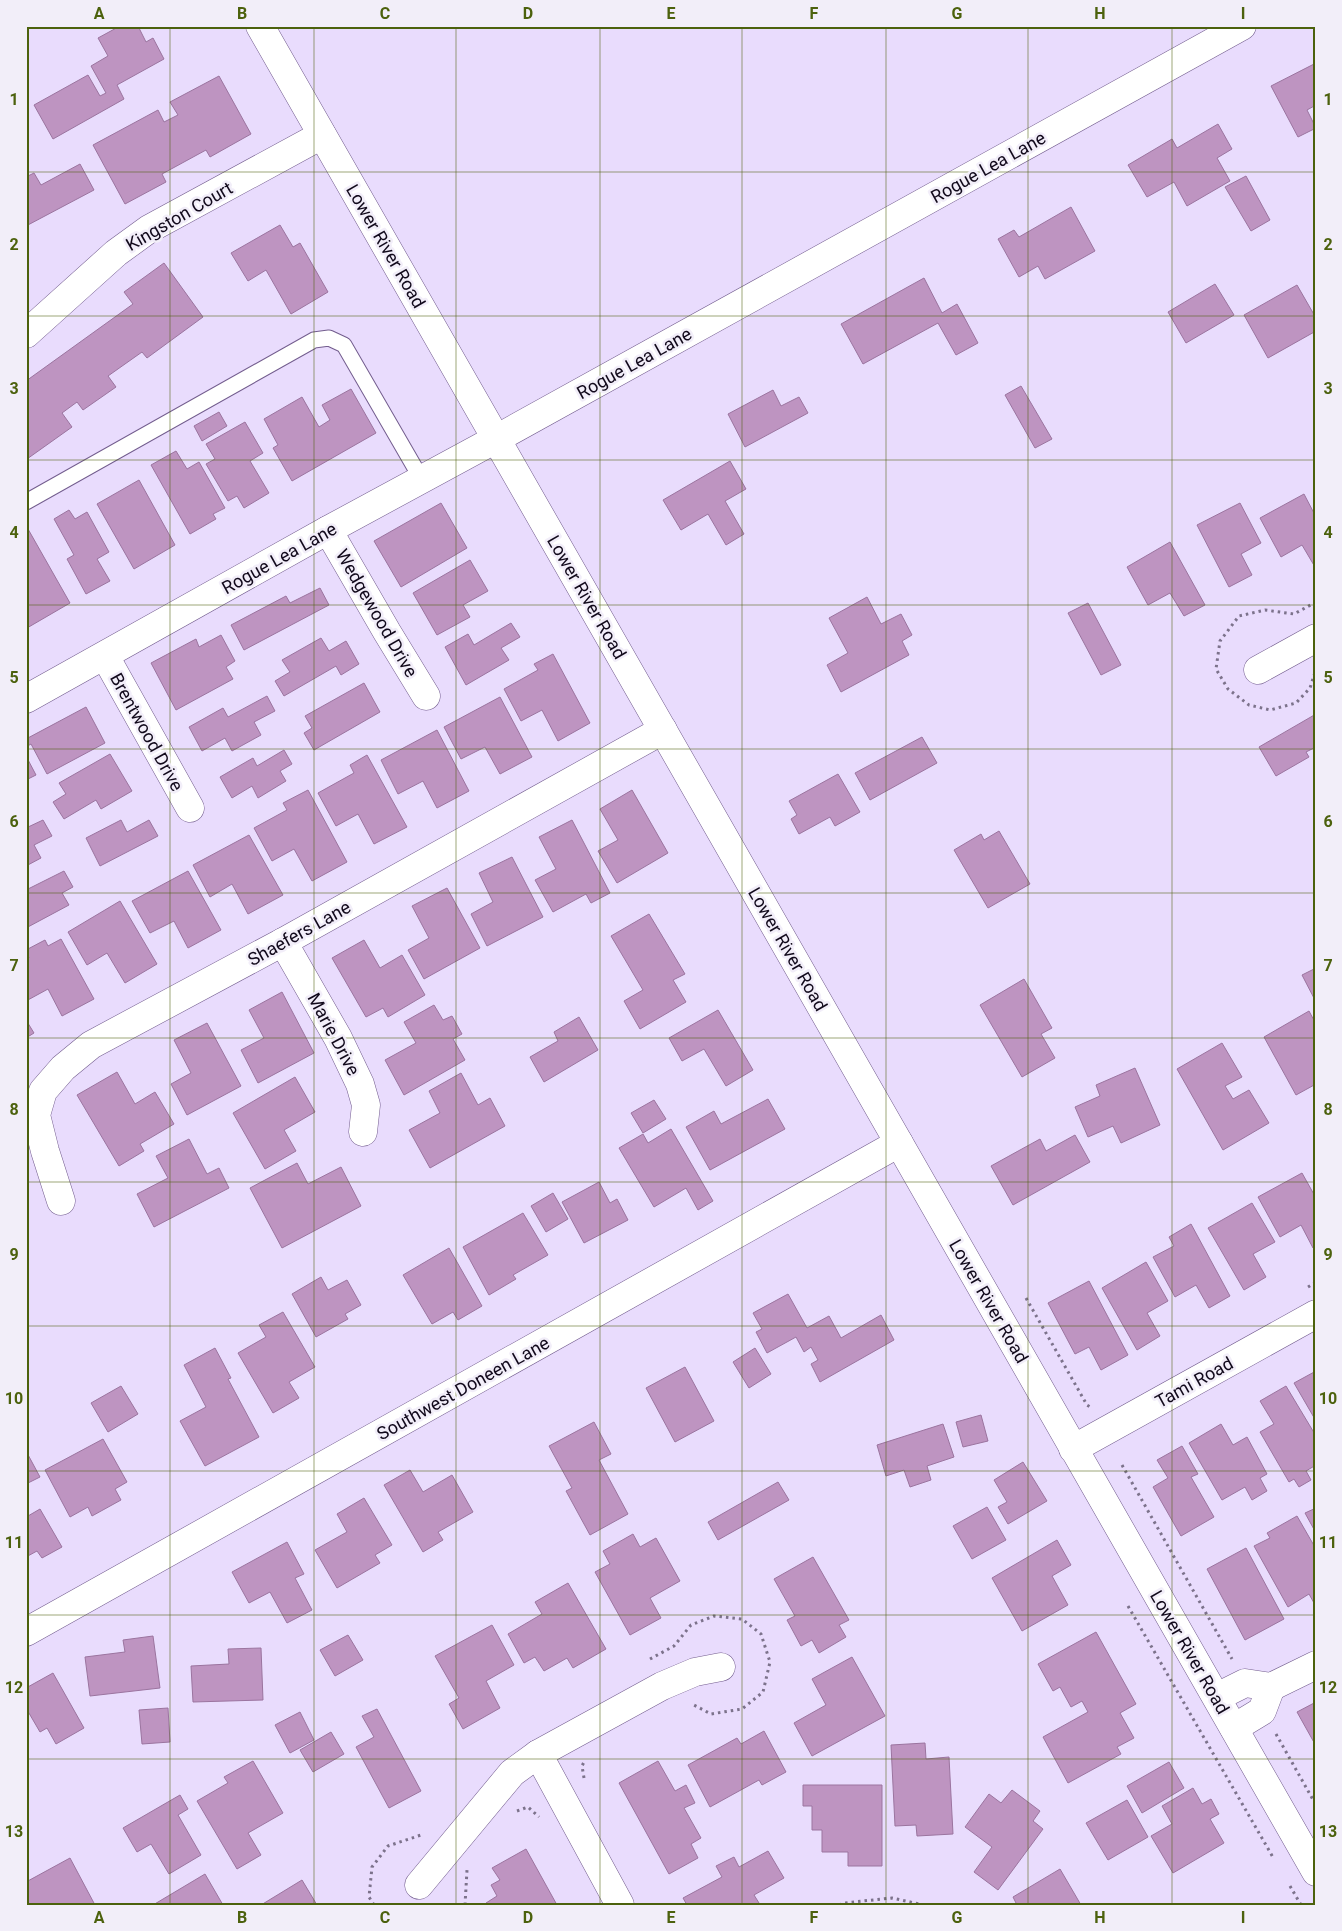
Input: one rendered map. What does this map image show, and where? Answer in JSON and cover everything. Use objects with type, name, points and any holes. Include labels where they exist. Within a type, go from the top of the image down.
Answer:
[{"type":"street","name":"Lower River Road","points":[[260,26],[1315,1870]]},
{"type":"street","name":"Rogue Lea Lane","points":[[26,699],[328,530],[422,480],[1242,26]]},
{"type":"street","name":"Kingston Court","points":[[26,334],[116,253],[149,230],[322,135]]},
{"type":"street","name":"Wedgewood Drive","points":[[328,530],[386,632],[426,696]]},
{"type":"street","points":[[1258,670],[1316,638]]},
{"type":"street","name":"Brentwood Drive","points":[[105,656],[190,808]]},
{"type":"street","name":"Shaefers Lane","points":[[61,1201],[36,1116],[43,1091],[62,1068],[91,1046],[284,942],[663,730]]},
{"type":"street","name":"Marie Drive","points":[[284,942],[338,1038],[360,1084],[366,1105],[363,1132]]},
{"type":"street","name":"Southwest Doneen Lane","points":[[26,1632],[899,1143]]},
{"type":"street","name":"Tami Road","points":[[1073,1449],[1316,1314]]},
{"type":"street","points":[[1217,1697],[1259,1693],[1316,1664]]},
{"type":"street","points":[[419,1886],[512,1773],[538,1754],[662,1686],[696,1672],[721,1667]]},
{"type":"street","points":[[1234,1728],[1259,1693]]},
{"type":"street","points":[[538,1754],[620,1905]]},
{"type":"lane","points":[[26,502],[314,340],[329,338],[344,345],[422,480]]},
{"type":"path","points":[[1307,1287],[1316,1282]]},
{"type":"path","points":[[1026,1298],[1087,1405],[1095,1409]]},
{"type":"path","points":[[1122,1465],[1259,1693],[1316,1805]]},
{"type":"path","points":[[1128,1606],[1276,1862]]},
{"type":"path","points":[[514,1812],[528,1807],[541,1818]]},
{"type":"path","points":[[465,1905],[467,1864]]},
{"type":"path","points":[[1286,1879],[1301,1905]]},
{"type":"path","points":[[839,1905],[892,1898],[924,1905]]},
{"type":"building","points":[[120,26],[138,26],[146,42],[153,38],[164,59],[117,85],[124,99],[53,139],[34,105],[88,75],[100,96],[106,93],[91,66],[108,56],[98,38]]},
{"type":"building","points":[[1316,63],[1316,105],[1307,110],[1316,128],[1298,137],[1271,86]]},
{"type":"building","points":[[219,76],[251,134],[210,157],[206,150],[162,174],[166,182],[125,204],[93,145],[158,110],[164,122],[178,115],[170,102]]},
{"type":"building","points":[[1218,124],[1232,149],[1217,158],[1230,181],[1187,206],[1174,182],[1147,197],[1128,165],[1172,139],[1177,148]]},
{"type":"building","points":[[80,164],[94,190],[26,226],[26,177],[34,173],[41,185]]},
{"type":"building","points":[[1246,176],[1270,220],[1251,231],[1225,187]]},
{"type":"building","points":[[1071,207],[1095,251],[1045,279],[1038,266],[1019,277],[998,239],[1014,230],[1019,237]]},
{"type":"building","points":[[280,225],[293,247],[300,243],[328,292],[291,314],[266,270],[248,281],[231,253]]},
{"type":"building","points":[[164,263],[203,317],[147,358],[142,352],[108,376],[116,387],[83,410],[77,402],[62,413],[72,427],[27,459],[26,381],[133,304],[124,292]]},
{"type":"building","points":[[924,278],[942,313],[957,304],[978,343],[956,355],[938,323],[863,364],[841,324]]},
{"type":"building","points":[[1215,284],[1234,315],[1186,343],[1168,312]]},
{"type":"building","points":[[1297,285],[1316,318],[1316,331],[1268,358],[1244,315]]},
{"type":"building","points":[[1021,386],[1052,439],[1035,448],[1005,395]]},
{"type":"building","points":[[351,389],[376,433],[292,481],[273,448],[278,445],[264,419],[302,397],[319,427],[330,420],[322,405]]},
{"type":"building","points":[[773,390],[781,406],[799,397],[808,413],[745,447],[728,414]]},
{"type":"building","points":[[219,412],[227,426],[202,441],[194,426]]},
{"type":"building","points":[[245,422],[263,453],[250,461],[269,493],[244,508],[237,496],[228,501],[206,464],[215,459],[206,444]]},
{"type":"building","points":[[176,451],[187,469],[199,462],[225,508],[213,514],[216,519],[190,534],[151,465]]},
{"type":"building","points":[[730,461],[746,489],[725,501],[744,534],[726,545],[708,514],[681,530],[663,500]]},
{"type":"building","points":[[139,480],[175,545],[134,569],[97,504]]},
{"type":"building","points":[[1304,494],[1316,517],[1315,567],[1302,545],[1281,557],[1260,518]]},
{"type":"building","points":[[441,503],[467,548],[401,587],[374,541]]},
{"type":"building","points":[[1240,503],[1261,543],[1241,554],[1252,575],[1229,587],[1197,525]]},
{"type":"building","points":[[69,510],[75,519],[87,512],[109,552],[97,559],[110,581],[86,594],[67,559],[74,555],[54,519]]},
{"type":"building","points":[[28,529],[70,603],[27,628],[26,530]]},
{"type":"building","points":[[1170,542],[1205,605],[1184,616],[1170,593],[1148,605],[1127,567]]},
{"type":"building","points":[[470,560],[488,591],[463,605],[470,617],[437,635],[413,593]]},
{"type":"building","points":[[320,588],[329,605],[244,650],[231,625],[286,596],[290,603]]},
{"type":"building","points":[[867,597],[881,624],[901,614],[912,635],[902,641],[909,655],[841,692],[827,665],[848,653],[829,618]]},
{"type":"building","points":[[1088,603],[1121,665],[1101,675],[1068,613]]},
{"type":"building","points":[[511,623],[520,637],[501,648],[509,660],[466,685],[445,647],[468,634],[474,645]]},
{"type":"building","points":[[221,635],[235,661],[226,667],[233,679],[176,710],[151,663],[196,639],[199,647]]},
{"type":"building","points":[[321,638],[329,651],[346,641],[359,664],[341,675],[336,666],[284,696],[275,681],[290,672],[282,660]]},
{"type":"building","points":[[553,654],[590,723],[558,741],[542,710],[521,721],[504,689],[538,670],[534,664]]},
{"type":"building","points":[[364,683],[380,712],[314,750],[304,733],[312,728],[305,716]]},
{"type":"building","points":[[267,696],[275,711],[254,722],[261,735],[232,751],[225,738],[202,751],[189,727],[223,708],[228,717]]},
{"type":"building","points":[[500,697],[532,757],[500,774],[485,747],[461,759],[444,727]]},
{"type":"building","points":[[86,707],[105,743],[47,774],[31,744],[26,747],[26,739]]},
{"type":"building","points":[[1316,714],[1316,747],[1306,752],[1309,757],[1276,776],[1259,747]]},
{"type":"building","points":[[437,730],[469,791],[437,808],[423,781],[398,794],[381,760]]},
{"type":"building","points":[[922,737],[937,763],[870,800],[855,773]]},
{"type":"building","points":[[284,750],[292,764],[280,771],[286,781],[258,798],[252,786],[232,798],[220,777],[253,758],[257,766]]},
{"type":"building","points":[[110,754],[132,791],[101,809],[96,800],[64,819],[53,802],[66,794],[59,783]]},
{"type":"building","points":[[367,755],[407,827],[374,844],[358,814],[336,826],[318,793],[354,773],[350,765]]},
{"type":"building","points":[[26,756],[36,775],[26,780]]},
{"type":"building","points":[[838,774],[860,812],[835,826],[830,817],[799,834],[791,819],[797,815],[789,801]]},
{"type":"building","points":[[308,790],[347,862],[312,881],[294,849],[272,861],[254,828],[287,810],[283,803]]},
{"type":"building","points":[[632,790],[668,853],[617,883],[598,851],[618,840],[600,809]]},
{"type":"building","points":[[43,820],[52,836],[34,845],[41,858],[26,866],[26,828]]},
{"type":"building","points":[[121,820],[127,832],[149,820],[158,836],[100,866],[86,838]]},
{"type":"building","points":[[572,820],[610,893],[591,903],[586,894],[553,912],[535,880],[556,869],[539,837]]},
{"type":"building","points":[[999,831],[1030,884],[988,908],[954,850],[981,834],[984,840]]},
{"type":"building","points":[[249,835],[283,895],[248,914],[232,884],[210,897],[193,865]]},
{"type":"building","points":[[512,857],[543,917],[487,946],[471,914],[493,902],[479,873]]},
{"type":"building","points":[[64,871],[73,887],[62,893],[69,905],[26,928],[26,890]]},
{"type":"building","points":[[188,871],[221,930],[188,948],[174,921],[150,933],[132,901]]},
{"type":"building","points":[[447,888],[480,948],[424,979],[408,950],[429,938],[412,906]]},
{"type":"building","points":[[120,901],[157,964],[125,983],[107,953],[87,965],[68,932]]},
{"type":"building","points":[[649,914],[685,974],[673,980],[686,1002],[640,1029],[624,1001],[643,990],[611,936]]},
{"type":"building","points":[[61,939],[94,999],[62,1016],[48,989],[26,1001],[26,959],[29,958],[26,950],[45,940],[48,946]]},
{"type":"building","points":[[364,940],[380,968],[402,955],[425,995],[388,1017],[383,1008],[366,1017],[332,958]]},
{"type":"building","points":[[1316,968],[1316,1002],[1302,975]]},
{"type":"building","points":[[1024,979],[1052,1028],[1041,1034],[1055,1058],[1022,1077],[980,1005]]},
{"type":"building","points":[[282,992],[314,1053],[258,1083],[241,1050],[264,1038],[249,1010]]},
{"type":"building","points":[[434,1005],[443,1020],[452,1016],[462,1034],[453,1039],[465,1060],[404,1095],[385,1060],[416,1043],[404,1022]]},
{"type":"building","points":[[718,1010],[753,1070],[726,1086],[704,1049],[682,1061],[669,1038]]},
{"type":"building","points":[[1309,1011],[1316,1024],[1314,1068],[1316,1084],[1296,1095],[1264,1037]]},
{"type":"building","points":[[579,1017],[598,1050],[544,1082],[530,1057],[558,1041],[554,1032]]},
{"type":"building","points":[[26,1020],[34,1033],[26,1038]]},
{"type":"building","points":[[207,1023],[241,1086],[187,1115],[171,1084],[191,1073],[174,1040]]},
{"type":"building","points":[[1222,1043],[1242,1077],[1225,1086],[1233,1099],[1249,1090],[1269,1123],[1223,1150],[1177,1069]]},
{"type":"building","points":[[1135,1068],[1160,1125],[1121,1143],[1113,1126],[1088,1137],[1075,1107],[1100,1096],[1096,1085]]},
{"type":"building","points":[[117,1072],[135,1104],[155,1092],[174,1124],[140,1144],[144,1151],[119,1166],[77,1095]]},
{"type":"building","points":[[461,1073],[478,1105],[490,1098],[505,1126],[430,1168],[409,1130],[440,1113],[429,1091]]},
{"type":"building","points":[[295,1077],[315,1112],[284,1130],[296,1151],[265,1169],[233,1113]]},
{"type":"building","points":[[768,1099],[785,1129],[710,1170],[686,1127],[714,1111],[721,1124]]},
{"type":"building","points":[[654,1100],[666,1119],[643,1133],[631,1113]]},
{"type":"building","points":[[671,1129],[713,1201],[698,1210],[686,1188],[654,1207],[619,1148],[643,1134],[648,1143]]},
{"type":"building","points":[[1075,1135],[1090,1162],[1013,1205],[991,1166],[1040,1139],[1046,1151]]},
{"type":"building","points":[[189,1139],[207,1174],[219,1168],[229,1188],[154,1227],[137,1194],[168,1178],[156,1156]]},
{"type":"building","points":[[297,1163],[308,1184],[341,1167],[361,1206],[282,1248],[250,1188]]},
{"type":"building","points":[[1302,1173],[1316,1198],[1316,1247],[1313,1248],[1301,1225],[1280,1237],[1258,1197]]},
{"type":"building","points":[[599,1182],[610,1203],[617,1199],[628,1220],[584,1243],[562,1202]]},
{"type":"building","points":[[553,1193],[568,1219],[546,1232],[531,1206]]},
{"type":"building","points":[[1252,1203],[1275,1242],[1253,1254],[1266,1277],[1244,1290],[1208,1228]]},
{"type":"building","points":[[523,1213],[548,1255],[513,1275],[516,1279],[489,1295],[463,1247]]},
{"type":"building","points":[[1191,1224],[1230,1296],[1209,1308],[1196,1285],[1175,1297],[1153,1257],[1174,1246],[1169,1237]]},
{"type":"building","points":[[449,1248],[482,1306],[458,1320],[453,1312],[432,1324],[403,1275]]},
{"type":"building","points":[[1146,1262],[1168,1301],[1147,1313],[1160,1336],[1137,1350],[1102,1288]]},
{"type":"building","points":[[321,1277],[328,1290],[347,1280],[361,1305],[345,1314],[348,1319],[316,1337],[292,1294]]},
{"type":"building","points":[[1089,1281],[1128,1355],[1101,1370],[1089,1347],[1075,1354],[1048,1303]]},
{"type":"building","points":[[788,1294],[807,1328],[829,1316],[841,1338],[881,1315],[894,1340],[820,1382],[811,1364],[818,1360],[811,1347],[804,1352],[796,1337],[767,1353],[756,1332],[762,1329],[753,1313]]},
{"type":"building","points":[[283,1312],[315,1367],[289,1382],[299,1398],[273,1413],[238,1353],[266,1337],[259,1325]]},
{"type":"building","points":[[215,1348],[231,1378],[228,1379],[259,1437],[205,1466],[180,1421],[206,1407],[184,1365]]},
{"type":"building","points":[[755,1348],[771,1374],[749,1388],[733,1362]]},
{"type":"building","points":[[685,1367],[714,1421],[675,1442],[646,1388]]},
{"type":"building","points":[[1316,1371],[1316,1421],[1294,1383]]},
{"type":"building","points":[[121,1386],[138,1414],[108,1432],[91,1403]]},
{"type":"building","points":[[1286,1386],[1316,1436],[1316,1465],[1306,1471],[1311,1480],[1299,1487],[1294,1479],[1289,1482],[1260,1432],[1274,1424],[1260,1401]]},
{"type":"building","points":[[981,1415],[988,1441],[963,1447],[956,1422]]},
{"type":"building","points":[[594,1422],[611,1454],[599,1460],[628,1514],[590,1535],[566,1491],[572,1488],[549,1446]]},
{"type":"building","points":[[943,1424],[954,1457],[927,1466],[931,1480],[910,1487],[904,1470],[886,1476],[877,1445]]},
{"type":"building","points":[[1221,1424],[1233,1445],[1247,1437],[1267,1474],[1260,1478],[1267,1491],[1252,1500],[1245,1487],[1222,1500],[1189,1443]]},
{"type":"building","points":[[103,1439],[127,1482],[115,1489],[121,1500],[92,1516],[88,1507],[70,1517],[45,1470]]},
{"type":"building","points":[[1182,1446],[1198,1474],[1191,1477],[1214,1517],[1181,1536],[1153,1487],[1168,1478],[1157,1460]]},
{"type":"building","points":[[26,1451],[40,1477],[26,1484]]},
{"type":"building","points":[[1023,1462],[1047,1501],[1008,1524],[998,1507],[1007,1502],[994,1480]]},
{"type":"building","points":[[410,1470],[423,1492],[452,1475],[473,1512],[438,1532],[443,1540],[423,1552],[384,1485]]},
{"type":"building","points":[[778,1482],[789,1500],[718,1540],[708,1522]]},
{"type":"building","points":[[364,1498],[392,1545],[375,1555],[380,1563],[337,1588],[315,1550],[347,1532],[337,1514]]},
{"type":"building","points":[[987,1507],[1006,1540],[972,1559],[953,1526]]},
{"type":"building","points":[[1316,1508],[1316,1533],[1305,1513]]},
{"type":"building","points":[[40,1509],[62,1547],[42,1558],[37,1551],[26,1557],[26,1513],[28,1516]]},
{"type":"building","points":[[1297,1516],[1316,1549],[1316,1602],[1314,1603],[1309,1594],[1288,1607],[1254,1546],[1270,1538],[1267,1533]]},
{"type":"building","points":[[633,1534],[640,1547],[656,1538],[680,1581],[650,1598],[661,1618],[630,1635],[595,1572],[610,1564],[603,1551]]},
{"type":"building","points":[[1057,1540],[1071,1565],[1052,1576],[1068,1605],[1022,1631],[992,1578]]},
{"type":"building","points":[[287,1542],[304,1574],[295,1578],[312,1610],[287,1623],[270,1592],[249,1603],[232,1572]]},
{"type":"building","points":[[1246,1548],[1284,1619],[1245,1640],[1207,1569]]},
{"type":"building","points":[[813,1557],[849,1620],[839,1625],[846,1637],[819,1653],[812,1640],[801,1646],[787,1620],[795,1616],[774,1579]]},
{"type":"building","points":[[568,1583],[606,1649],[573,1668],[567,1658],[544,1671],[535,1657],[524,1663],[508,1634],[542,1614],[535,1602]]},
{"type":"building","points":[[492,1625],[514,1665],[486,1681],[500,1708],[463,1729],[449,1704],[459,1698],[435,1656]]},
{"type":"building","points":[[1096,1632],[1136,1704],[1120,1713],[1134,1738],[1117,1747],[1121,1754],[1068,1783],[1043,1737],[1088,1712],[1082,1701],[1071,1707],[1060,1687],[1053,1691],[1038,1664]]},
{"type":"building","points":[[348,1635],[363,1660],[335,1676],[320,1650]]},
{"type":"building","points":[[153,1636],[160,1688],[90,1696],[85,1657],[125,1652],[123,1640]]},
{"type":"building","points":[[261,1648],[263,1700],[193,1702],[191,1666],[229,1664],[228,1649]]},
{"type":"building","points":[[852,1657],[885,1716],[812,1756],[794,1723],[826,1705],[812,1679]]},
{"type":"building","points":[[53,1673],[84,1728],[56,1744],[47,1728],[40,1732],[26,1708],[26,1688]]},
{"type":"building","points":[[1316,1702],[1316,1746],[1297,1712]]},
{"type":"building","points":[[168,1708],[170,1742],[142,1744],[139,1710]]},
{"type":"building","points":[[377,1709],[421,1791],[389,1808],[356,1747],[374,1737],[362,1716]]},
{"type":"building","points":[[300,1712],[314,1740],[290,1753],[275,1725]]},
{"type":"building","points":[[764,1731],[786,1772],[762,1785],[759,1780],[710,1807],[688,1765],[737,1738],[741,1744]]},
{"type":"building","points":[[331,1732],[344,1754],[313,1772],[300,1750]]},
{"type":"building","points":[[925,1743],[926,1759],[949,1757],[953,1834],[917,1836],[916,1825],[895,1826],[891,1745]]},
{"type":"building","points":[[253,1761],[283,1813],[248,1833],[261,1855],[237,1869],[197,1801],[228,1783],[224,1777]]},
{"type":"building","points":[[658,1761],[675,1791],[686,1785],[695,1803],[684,1808],[701,1838],[691,1844],[698,1858],[669,1874],[619,1783]]},
{"type":"building","points":[[1169,1762],[1184,1788],[1142,1813],[1127,1786]]},
{"type":"building","points":[[803,1785],[882,1785],[882,1866],[848,1866],[848,1852],[822,1852],[822,1830],[812,1830],[812,1806],[803,1806]]},
{"type":"building","points":[[1193,1788],[1202,1804],[1211,1799],[1219,1814],[1210,1819],[1224,1843],[1173,1873],[1151,1836],[1172,1824],[1162,1806]]},
{"type":"building","points":[[1012,1790],[1040,1811],[1033,1821],[1043,1829],[998,1890],[974,1872],[992,1847],[965,1827],[989,1794],[1001,1803]]},
{"type":"building","points":[[180,1795],[188,1809],[178,1815],[201,1855],[169,1874],[151,1844],[137,1852],[123,1828]]},
{"type":"building","points":[[1127,1800],[1148,1837],[1108,1860],[1086,1823]]},
{"type":"building","points":[[526,1849],[557,1905],[487,1905],[486,1903],[497,1896],[491,1885],[500,1880],[492,1868]]},
{"type":"building","points":[[768,1851],[784,1878],[754,1895],[759,1903],[755,1905],[687,1905],[683,1898],[722,1877],[716,1866],[734,1857],[739,1867]]},
{"type":"building","points":[[70,1858],[95,1905],[26,1905],[26,1882]]},
{"type":"building","points":[[1060,1869],[1081,1905],[1017,1905],[1013,1897]]},
{"type":"building","points":[[205,1874],[223,1905],[153,1905]]},
{"type":"building","points":[[302,1880],[317,1905],[261,1905]]}]
